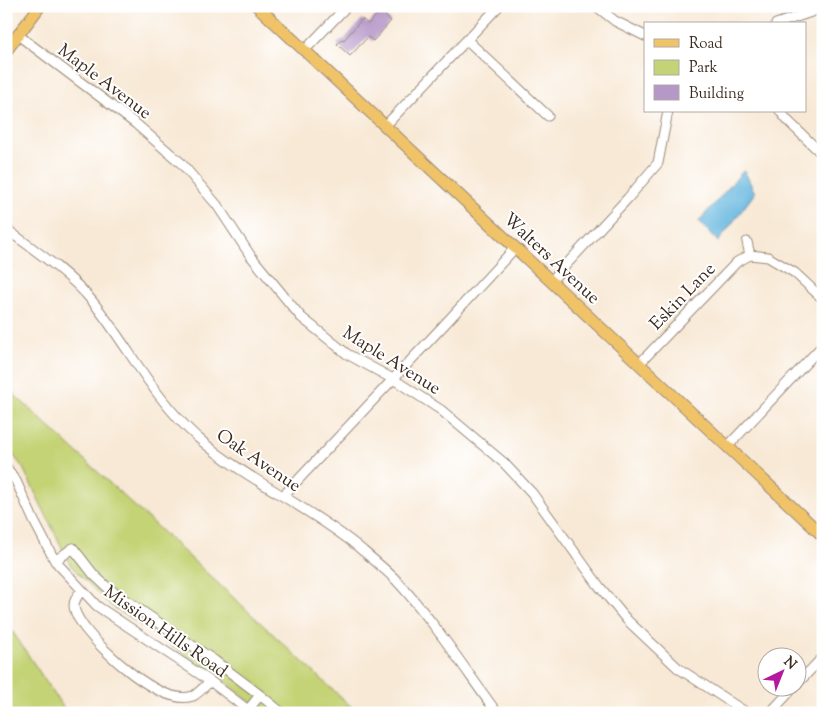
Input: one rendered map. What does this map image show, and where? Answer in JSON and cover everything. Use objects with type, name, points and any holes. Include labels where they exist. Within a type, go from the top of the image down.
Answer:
[{"type":"main road","points":[[6,51],[40,6]]},
{"type":"main road","name":"Walters Avenue","points":[[257,6],[823,536]]},
{"type":"street","points":[[304,50],[347,6]]},
{"type":"street","points":[[385,126],[499,6]]},
{"type":"street","points":[[596,6],[615,22],[644,36]]},
{"type":"street","points":[[781,22],[811,9],[823,8]]},
{"type":"street","name":"Maple Avenue","points":[[18,35],[136,124],[181,163],[217,205],[250,255],[301,317],[347,354],[393,379],[441,410],[504,463],[532,493],[599,586],[627,620],[678,668],[747,713]]},
{"type":"street","points":[[467,40],[548,116]]},
{"type":"street","points":[[551,282],[658,163],[668,112]]},
{"type":"street","points":[[781,112],[823,156]]},
{"type":"street","name":"Oak Avenue","points":[[6,228],[69,278],[92,302],[167,406],[196,436],[236,468],[283,496],[355,545],[395,580],[450,646],[497,713]]},
{"type":"street","points":[[747,242],[750,255],[768,257],[795,273],[823,299]]},
{"type":"street","points":[[283,496],[515,248]]},
{"type":"street","name":"Eskin Lane","points":[[639,364],[737,262],[750,255]]},
{"type":"street","points":[[727,447],[823,345]]},
{"type":"street","name":"Mission Hills Road","points":[[6,467],[16,481],[55,561],[97,606],[210,680],[250,711]]},
{"type":"street","points":[[55,561],[73,548],[94,576],[108,588],[215,661],[282,713]]},
{"type":"street","points":[[82,590],[75,598],[73,608],[78,619],[94,640],[136,678],[179,697],[194,696],[210,680]]},
{"type":"street","points":[[806,675],[823,657]]},
{"type":"street","points":[[250,711],[260,695]]},
{"type":"street","points":[[770,713],[786,696]]},
{"type":"green space","points":[[6,387],[358,713],[263,713],[226,682],[110,605],[71,566],[23,468],[6,445]]},
{"type":"green space","points":[[6,622],[67,713],[6,713]]},
{"type":"water","points":[[744,170],[755,193],[718,242],[699,221]]},
{"type":"building","points":[[385,6],[394,6],[385,16],[391,21],[373,41],[368,37],[350,56],[337,44],[344,40],[362,19],[368,24]]}]
